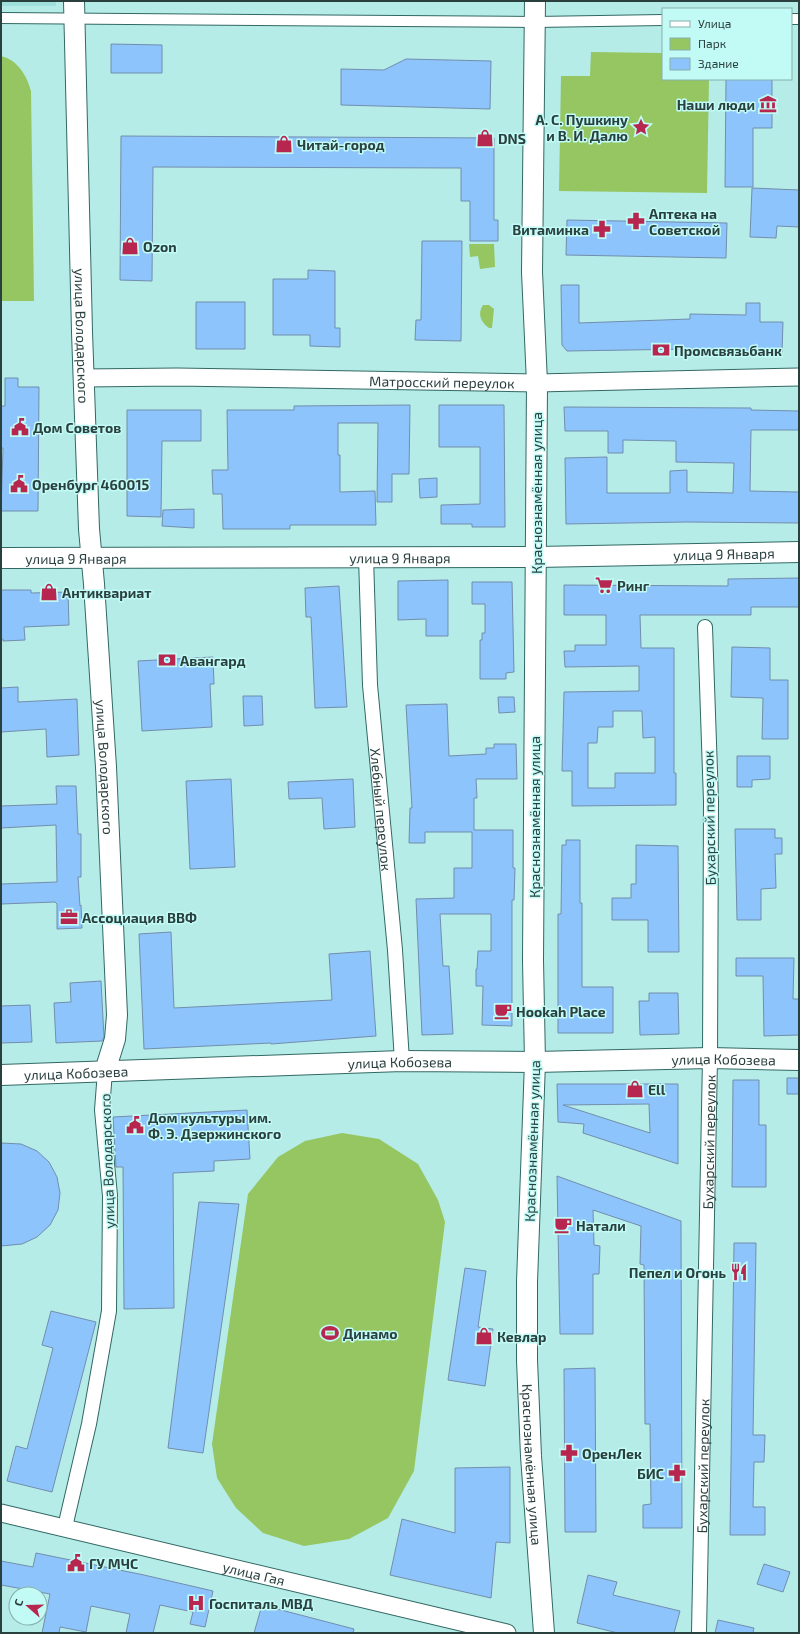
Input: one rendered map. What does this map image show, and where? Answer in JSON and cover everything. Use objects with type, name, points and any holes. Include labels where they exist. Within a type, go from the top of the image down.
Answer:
[{"type":"main road","name":"Краснознамённая улица","points":[[535,1],[532,272],[537,383],[533,960],[534,1062],[527,1282],[527,1360],[544,1633]]},
{"type":"main road","name":"улица Володарского","points":[[74,10],[89,529],[106,767],[117,1014],[114,1039],[105,1071]]},
{"type":"main road","name":"улица 9 Января","points":[[1,558],[536,557],[799,552]]},
{"type":"main road","name":"улица Кобозева","points":[[1,1075],[402,1061],[534,1062],[710,1058],[799,1060]]},
{"type":"street","points":[[1,18],[74,10],[535,22],[662,20]]},
{"type":"street","name":"Матросский переулок","points":[[84,378],[177,377],[537,383],[799,377]]},
{"type":"street","name":"Хлебный переулок","points":[[366,557],[370,685],[395,950],[402,1061]]},
{"type":"street","name":"Бухарский переулок","points":[[700,1633],[710,1058],[711,801],[705,627]]},
{"type":"street","name":"улица Володарского","points":[[65,1527],[89,1424],[110,1311],[110,1196],[102,1110],[105,1071]]},
{"type":"street","name":"улица Гая","points":[[1,1512],[507,1633]]},
{"type":"shaded area","points":[[1,1],[56,1],[56,6],[1,6]]},
{"type":"green space","points":[[591,52],[662,53],[662,80],[709,80],[707,193],[559,191],[561,76],[590,76]]},
{"type":"green space","points":[[1,56],[12,61],[21,69],[31,91],[34,301],[1,301]]},
{"type":"green space","points":[[469,244],[494,244],[495,267],[480,269],[478,256],[470,257]]},
{"type":"green space","points":[[483,305],[489,305],[494,309],[492,328],[486,326],[481,318],[480,312]]},
{"type":"green space","name":"Динамо","points":[[342,1133],[379,1139],[418,1164],[438,1200],[445,1222],[414,1471],[388,1518],[349,1539],[304,1546],[263,1533],[236,1508],[217,1478],[212,1444],[248,1194],[278,1157],[305,1141]]},
{"type":"building","points":[[111,44],[162,45],[162,73],[111,73]]},
{"type":"building","points":[[406,59],[491,61],[490,109],[341,105],[341,69],[384,70]]},
{"type":"building","points":[[726,80],[772,80],[772,128],[753,128],[753,187],[725,187]]},
{"type":"building","points":[[121,136],[494,138],[494,220],[498,220],[498,241],[470,241],[470,201],[461,201],[461,168],[153,167],[152,281],[120,280]]},
{"type":"building","points":[[752,188],[799,190],[799,227],[777,226],[776,238],[750,237]]},
{"type":"building","points":[[567,220],[727,223],[726,258],[566,255]]},
{"type":"building","points":[[422,241],[462,241],[461,341],[415,340],[416,320],[421,320]]},
{"type":"building","points":[[308,270],[335,271],[335,328],[340,328],[340,347],[310,346],[310,335],[273,335],[273,279],[308,279]]},
{"type":"building","points":[[561,285],[579,285],[579,323],[690,319],[690,314],[746,315],[746,303],[760,303],[760,322],[783,322],[782,352],[690,352],[690,349],[567,351],[562,345]]},
{"type":"building","points":[[196,302],[245,302],[245,349],[196,349]]},
{"type":"building","name":"Дом Советов","points":[[5,378],[18,378],[18,387],[39,387],[38,511],[1,511],[3,448],[1,448],[1,406],[5,406]]},
{"type":"building","points":[[410,405],[409,474],[392,474],[392,502],[377,502],[378,423],[338,423],[340,492],[375,491],[376,525],[290,525],[290,529],[223,529],[222,494],[213,494],[212,470],[228,470],[227,410],[294,410],[294,406]]},
{"type":"building","points":[[439,405],[504,405],[505,527],[472,527],[472,524],[441,524],[441,505],[480,504],[480,447],[439,447]]},
{"type":"building","points":[[564,407],[751,408],[751,410],[799,411],[799,430],[751,430],[750,491],[799,492],[799,523],[687,522],[566,524],[565,458],[607,457],[607,493],[670,493],[670,471],[687,470],[687,492],[733,493],[734,463],[676,462],[676,441],[623,440],[623,453],[608,453],[608,431],[565,431]]},
{"type":"building","points":[[127,410],[201,410],[201,441],[162,441],[161,517],[127,516]]},
{"type":"building","points":[[437,478],[437,497],[420,498],[419,479]]},
{"type":"building","points":[[194,509],[194,528],[162,526],[163,510]]},
{"type":"building","points":[[799,578],[799,607],[751,607],[751,615],[640,615],[641,648],[674,648],[674,773],[676,773],[676,805],[572,806],[572,771],[562,771],[564,692],[639,691],[639,666],[565,667],[564,651],[575,651],[575,645],[606,645],[606,615],[564,615],[564,585],[728,586],[728,579]],"holes":[[[613,711],[642,711],[643,738],[655,737],[655,773],[615,773],[615,788],[588,788],[588,743],[597,743],[598,727],[613,727]]]},
{"type":"building","points":[[448,580],[448,636],[426,636],[426,619],[398,620],[398,581]]},
{"type":"building","points":[[472,582],[512,582],[514,672],[506,673],[506,679],[480,679],[480,640],[482,640],[482,633],[485,633],[485,604],[472,604]]},
{"type":"building","points":[[339,586],[347,707],[315,708],[311,617],[306,617],[305,588]]},
{"type":"building","points":[[1,590],[31,590],[31,593],[68,592],[69,625],[24,627],[25,640],[3,641],[3,639],[1,639]]},
{"type":"building","points":[[732,647],[770,648],[770,680],[788,680],[788,739],[762,739],[763,698],[731,697]]},
{"type":"building","points":[[213,657],[214,684],[210,684],[212,727],[142,731],[138,661]]},
{"type":"building","points":[[18,687],[18,702],[77,699],[79,755],[47,757],[46,729],[1,732],[1,688]]},
{"type":"building","points":[[243,696],[262,696],[263,725],[244,726]]},
{"type":"building","points":[[498,697],[514,697],[515,712],[499,713]]},
{"type":"building","points":[[447,704],[449,756],[486,754],[486,748],[494,748],[494,744],[516,744],[517,779],[476,779],[477,798],[474,798],[474,830],[513,830],[513,868],[515,868],[514,900],[512,900],[512,1026],[482,1025],[483,986],[476,986],[476,969],[478,951],[491,951],[491,914],[440,914],[443,966],[449,966],[453,1034],[422,1035],[416,899],[454,898],[454,868],[472,868],[472,832],[425,832],[425,843],[409,843],[410,808],[412,808],[406,705]]},
{"type":"building","points":[[737,756],[770,756],[770,779],[752,780],[752,787],[737,787]]},
{"type":"building","points":[[231,779],[235,867],[190,869],[186,781]]},
{"type":"building","points":[[353,779],[355,827],[324,829],[322,798],[289,799],[288,782]]},
{"type":"building","points":[[56,786],[76,786],[78,834],[81,834],[81,877],[78,877],[82,928],[57,929],[57,904],[55,902],[1,904],[1,884],[57,882],[56,825],[1,828],[1,806],[57,804]]},
{"type":"building","points":[[735,829],[775,829],[775,838],[782,838],[782,854],[775,854],[776,888],[761,889],[761,920],[737,920]]},
{"type":"building","points":[[566,840],[580,840],[582,987],[613,987],[613,1033],[558,1033],[558,914],[561,914],[562,845],[566,845]]},
{"type":"building","points":[[636,845],[678,846],[679,952],[648,952],[648,920],[612,920],[612,898],[631,898],[631,884],[636,884]]},
{"type":"building","points":[[171,932],[174,1008],[332,1000],[329,954],[370,951],[376,1036],[271,1044],[144,1049],[139,934]]},
{"type":"building","points":[[736,958],[794,958],[793,999],[799,999],[799,1035],[764,1036],[763,976],[736,976]]},
{"type":"building","points":[[101,981],[104,1037],[102,1041],[56,1043],[54,1003],[71,1002],[70,983]]},
{"type":"building","points":[[649,993],[678,993],[679,1034],[640,1035],[639,1001],[649,1001]]},
{"type":"building","points":[[30,1005],[32,1042],[1,1043],[1,1006]]},
{"type":"building","points":[[787,1078],[799,1078],[799,1094],[787,1094]]},
{"type":"building","points":[[733,1080],[759,1080],[759,1125],[766,1125],[766,1187],[732,1187]]},
{"type":"building","points":[[557,1084],[678,1084],[678,1164],[583,1133],[584,1124],[558,1122]],"holes":[[[649,1104],[650,1133],[563,1105]]]},
{"type":"building","points":[[247,1110],[250,1159],[214,1161],[214,1171],[173,1173],[174,1308],[124,1309],[123,1167],[116,1167],[113,1117]]},
{"type":"building","points":[[1,1143],[21,1144],[37,1151],[49,1162],[57,1177],[60,1193],[58,1210],[50,1225],[37,1237],[22,1244],[1,1246]]},
{"type":"building","points":[[557,1176],[681,1221],[682,1528],[643,1528],[643,1505],[651,1504],[650,1424],[645,1424],[644,1265],[640,1264],[641,1226],[593,1210],[594,1245],[600,1246],[599,1274],[593,1274],[593,1334],[560,1334]]},
{"type":"building","points":[[199,1202],[239,1204],[203,1453],[168,1448]]},
{"type":"building","points":[[734,1243],[756,1243],[753,1435],[765,1435],[764,1462],[754,1462],[753,1507],[765,1507],[765,1535],[730,1535]]},
{"type":"building","points":[[465,1268],[486,1271],[478,1327],[493,1329],[485,1386],[448,1380]]},
{"type":"building","points":[[51,1311],[96,1322],[52,1492],[7,1481],[16,1446],[27,1449],[53,1348],[42,1345]]},
{"type":"building","points":[[595,1368],[596,1532],[565,1532],[564,1369]]},
{"type":"building","points":[[510,1467],[510,1543],[496,1542],[491,1598],[390,1575],[402,1519],[455,1533],[455,1468]]},
{"type":"building","points":[[36,1553],[213,1591],[205,1627],[190,1624],[193,1612],[160,1605],[153,1633],[126,1633],[130,1614],[91,1606],[86,1632],[60,1627],[59,1633],[42,1633],[43,1626],[48,1626],[48,1604],[50,1594],[48,1594],[48,1586],[1,1585],[1,1561],[33,1567]]},
{"type":"building","points":[[764,1564],[790,1572],[783,1592],[757,1584]]},
{"type":"building","points":[[588,1575],[617,1582],[613,1595],[680,1611],[674,1633],[618,1633],[577,1623]]},
{"type":"building","points":[[262,1605],[354,1629],[353,1633],[254,1633]]},
{"type":"building","points":[[718,1620],[754,1628],[753,1633],[715,1633]]},
{"type":"place","name":"Наши люди","points":[[768,104]]},
{"type":"place","name":"А. С. Пушкину и В. И. Далю","points":[[641,127]]},
{"type":"place","name":"DNS","points":[[485,138]]},
{"type":"place","name":"Читай-город","points":[[284,144]]},
{"type":"place","name":"Аптека на Советской","points":[[636,221]]},
{"type":"place","name":"Витаминка","points":[[602,229]]},
{"type":"place","name":"Ozon","points":[[130,246]]},
{"type":"place","name":"Промсвязьбанк","points":[[661,350]]},
{"type":"place","name":"Дом Советов","points":[[20,427]]},
{"type":"place","name":"Оренбург 460015","points":[[19,484]]},
{"type":"place","name":"Ринг","points":[[604,585]]},
{"type":"place","name":"Антиквариат","points":[[49,592]]},
{"type":"place","name":"Авангард","points":[[167,660]]},
{"type":"place","name":"Ассоциация ВВФ","points":[[69,917]]},
{"type":"place","name":"Hookah Place","points":[[503,1011]]},
{"type":"place","name":"Ell","points":[[635,1089]]},
{"type":"place","name":"Дом культуры им. Ф. Э. Дзержинского","points":[[135,1125]]},
{"type":"place","name":"Натали","points":[[563,1225]]},
{"type":"place","name":"Пепел и Огонь","points":[[739,1272]]},
{"type":"place","name":"Динамо","points":[[330,1333]]},
{"type":"place","name":"Кевлар","points":[[484,1336]]},
{"type":"place","name":"ОренЛек","points":[[569,1453]]},
{"type":"place","name":"БИС","points":[[677,1473]]},
{"type":"place","name":"ГУ МЧС","points":[[76,1563]]},
{"type":"place","name":"Госпиталь МВД","points":[[196,1603]]}]
